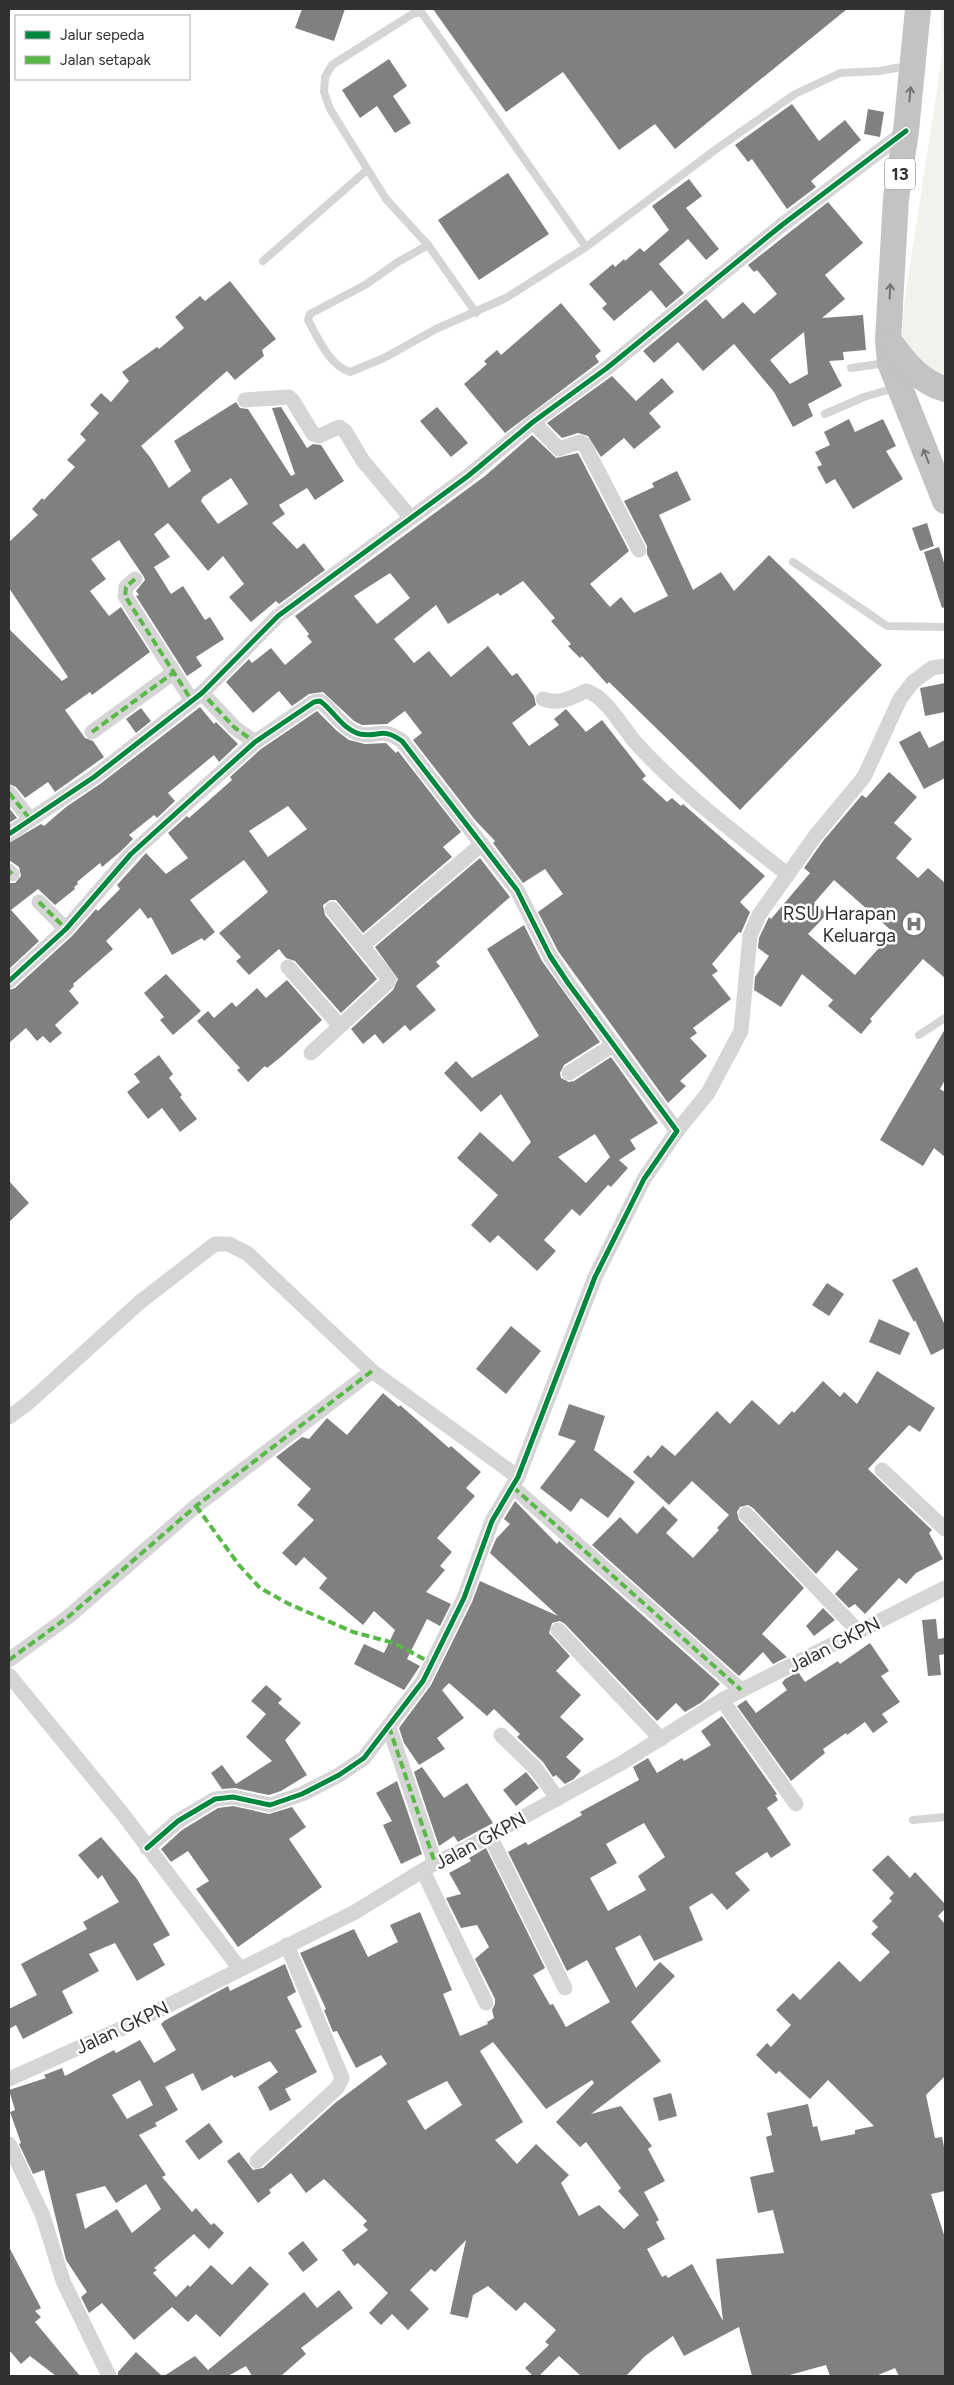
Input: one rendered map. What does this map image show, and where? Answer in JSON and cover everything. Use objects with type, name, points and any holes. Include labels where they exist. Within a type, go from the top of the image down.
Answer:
[{"type":"highway","name":"13","points":[[918,9],[906,131],[896,198],[889,351],[900,387],[945,501]]},
{"type":"highway","points":[[889,351],[926,381],[945,389]]},
{"type":"street","points":[[9,834],[94,777],[197,697],[278,616],[411,518],[533,422],[607,368],[782,225],[906,131]]},
{"type":"street","points":[[245,400],[289,397],[312,434],[319,436],[339,427],[345,431],[363,461],[411,518]]},
{"type":"street","points":[[533,422],[559,449],[580,442],[584,444],[639,550]]},
{"type":"street","points":[[136,579],[126,587],[125,596],[173,673],[197,697],[255,742]]},
{"type":"street","points":[[148,1848],[178,1821],[215,1799],[233,1797],[270,1805],[302,1794],[339,1775],[364,1758],[424,1681],[445,1641],[464,1598],[492,1521],[516,1482],[594,1277],[644,1179],[677,1131],[708,1093],[741,1031],[750,936],[759,915],[816,835],[864,777],[904,693],[913,682],[932,668],[945,666]]},
{"type":"street","points":[[92,732],[173,673]]},
{"type":"street","points":[[543,699],[554,703],[586,691],[598,696],[635,742],[668,776],[788,875]]},
{"type":"street","points":[[9,981],[66,929],[131,854],[255,742],[314,702],[320,700],[339,720],[360,734],[390,732],[402,741],[517,890],[550,956],[677,1131]]},
{"type":"street","points":[[9,793],[30,819]]},
{"type":"street","points":[[362,946],[482,844]]},
{"type":"street","points":[[39,902],[66,929]]},
{"type":"street","points":[[311,1054],[387,984],[389,979],[332,909]]},
{"type":"street","points":[[288,967],[340,1026]]},
{"type":"street","points":[[569,1074],[613,1045]]},
{"type":"street","points":[[9,1417],[27,1404],[140,1302],[215,1244],[237,1246],[248,1254],[372,1371],[516,1482],[741,1690]]},
{"type":"street","points":[[9,1660],[68,1617],[176,1521],[279,1440],[372,1371]]},
{"type":"street","points":[[882,1470],[945,1529]]},
{"type":"street","points":[[746,1514],[858,1631]]},
{"type":"street","name":"Jalan GKPN","points":[[9,2079],[127,2026],[355,1912],[429,1867],[558,1799],[722,1700],[945,1588]]},
{"type":"street","points":[[558,1630],[660,1739]]},
{"type":"street","points":[[9,1675],[110,1798],[240,1969]]},
{"type":"street","points":[[722,1700],[796,1804]]},
{"type":"street","points":[[389,1727],[429,1867],[486,2003]]},
{"type":"street","points":[[501,1735],[536,1768],[558,1799]]},
{"type":"street","points":[[490,1836],[565,1988]]},
{"type":"street","points":[[257,2161],[337,2088],[342,2078],[287,1945]]},
{"type":"street","points":[[9,2144],[43,2216],[63,2281],[109,2376]]},
{"type":"lane","points":[[476,313],[428,245],[386,200],[330,109],[324,92],[325,77],[332,65],[414,12],[420,12],[586,247]]},
{"type":"lane","points":[[428,245],[398,262],[365,285],[310,314],[308,320],[328,354],[344,370],[354,371],[436,329],[476,313],[506,298],[586,247],[715,150],[795,94],[840,73],[879,71],[913,66]]},
{"type":"lane","points":[[263,261],[366,170]]},
{"type":"lane","points":[[851,368],[889,351]]},
{"type":"lane","points":[[825,414],[864,397],[900,387]]},
{"type":"lane","points":[[793,562],[887,626],[945,627]]},
{"type":"lane","points":[[919,1035],[945,1018]]},
{"type":"lane","points":[[913,1820],[945,1817]]},
{"type":"shaded area","points":[[941,9],[945,9],[945,373],[937,374],[907,352],[900,330],[942,57]]},
{"type":"building","points":[[302,9],[345,9],[334,41],[295,28]]},
{"type":"building","points":[[433,9],[847,9],[675,149],[655,124],[619,150],[563,72],[506,112]]},
{"type":"building","points":[[389,59],[407,86],[393,96],[411,123],[395,133],[377,106],[360,118],[342,90]]},
{"type":"building","points":[[792,104],[819,141],[845,120],[861,140],[811,181],[816,187],[787,209],[752,159],[748,162],[735,145]]},
{"type":"building","points":[[868,109],[884,112],[880,137],[864,134]]},
{"type":"building","points":[[508,173],[549,234],[479,280],[438,220]]},
{"type":"building","points":[[689,179],[702,196],[686,208],[719,249],[706,260],[688,239],[659,264],[684,293],[666,308],[651,290],[614,321],[602,308],[607,304],[589,284],[613,264],[615,267],[640,248],[644,252],[669,230],[652,206]]},
{"type":"building","points":[[828,202],[863,243],[825,275],[845,299],[822,318],[863,315],[866,350],[843,352],[844,360],[829,361],[842,386],[808,404],[813,416],[793,427],[774,392],[734,344],[703,371],[678,342],[654,363],[643,351],[706,299],[723,319],[743,302],[754,314],[777,294],[757,270],[754,272],[748,265]],"holes":[[[804,332],[808,374],[790,384],[770,360]]]},
{"type":"building","points":[[230,281],[276,339],[262,350],[264,356],[235,380],[227,371],[141,446],[169,488],[191,471],[174,441],[236,402],[240,408],[248,409],[291,476],[295,474],[272,408],[281,407],[307,448],[313,444],[321,445],[344,481],[315,500],[307,488],[279,505],[285,514],[272,523],[297,549],[304,543],[325,570],[279,604],[276,601],[251,622],[229,597],[244,584],[223,556],[208,571],[168,523],[154,534],[170,557],[154,567],[171,594],[183,586],[205,620],[210,617],[224,639],[196,657],[202,666],[187,676],[136,596],[139,595],[136,591],[145,580],[119,540],[91,559],[106,579],[90,591],[109,616],[121,607],[150,652],[92,695],[90,692],[65,710],[85,738],[93,741],[104,757],[55,792],[48,782],[25,798],[16,787],[9,784],[9,629],[62,681],[68,677],[9,588],[9,542],[38,515],[32,509],[42,498],[44,500],[75,467],[67,460],[86,440],[80,434],[99,413],[90,405],[101,393],[111,402],[129,381],[122,372],[157,347],[159,349],[184,328],[175,317],[200,296],[205,301]],"holes":[[[231,478],[248,504],[218,524],[201,501],[203,497]]]},
{"type":"building","points":[[561,303],[601,351],[595,356],[599,362],[505,433],[464,384],[487,364],[484,361],[497,350],[501,355]]},
{"type":"building","points":[[612,376],[636,401],[662,378],[674,392],[649,413],[661,427],[634,449],[624,438],[601,457],[588,436],[578,433],[562,438],[547,423]]},
{"type":"building","points":[[437,407],[468,443],[451,457],[420,421]]},
{"type":"building","points":[[849,419],[855,432],[883,419],[896,446],[886,451],[903,479],[853,509],[835,479],[826,484],[817,467],[822,465],[815,452],[830,445],[824,432]]},
{"type":"building","points":[[532,435],[556,458],[578,453],[629,551],[590,584],[610,607],[621,597],[634,613],[668,596],[647,554],[647,546],[624,501],[654,487],[652,483],[677,471],[691,500],[659,515],[693,590],[721,572],[734,591],[769,555],[882,665],[740,810],[609,682],[607,684],[582,656],[580,658],[568,646],[571,644],[551,621],[555,618],[523,581],[500,596],[498,593],[448,624],[436,605],[394,639],[414,663],[429,651],[451,677],[488,646],[512,676],[517,673],[534,696],[536,705],[512,723],[529,746],[559,725],[554,719],[566,709],[586,732],[602,720],[646,776],[642,779],[667,802],[672,798],[681,806],[683,804],[765,876],[740,902],[750,912],[741,933],[739,932],[712,964],[718,971],[712,975],[731,999],[693,1028],[697,1033],[690,1038],[707,1056],[680,1081],[686,1086],[668,1103],[558,951],[538,912],[563,894],[545,869],[523,883],[493,843],[495,841],[475,820],[413,740],[422,733],[405,711],[387,724],[362,725],[354,721],[323,692],[309,694],[292,706],[279,691],[253,713],[226,682],[249,659],[252,663],[271,648],[285,665],[312,642],[307,636],[309,634],[295,616],[485,476]],"holes":[[[390,573],[410,598],[377,624],[354,596]]]},
{"type":"building","points":[[927,523],[934,546],[920,551],[912,528]]},
{"type":"building","points":[[939,547],[945,566],[945,607],[942,608],[924,552]]},
{"type":"building","points":[[945,683],[945,712],[925,716],[920,688]]},
{"type":"building","points":[[200,707],[214,724],[216,722],[238,744],[219,762],[214,755],[168,793],[175,801],[157,818],[154,815],[129,835],[133,839],[120,852],[102,867],[100,863],[77,882],[78,884],[74,887],[75,889],[55,905],[38,889],[11,910],[39,941],[9,969],[9,883],[15,883],[21,876],[19,867],[9,860],[9,843],[41,824],[44,826],[66,807],[100,784]]},
{"type":"building","points":[[141,708],[151,721],[136,733],[126,719]]},
{"type":"building","points":[[317,711],[349,740],[365,744],[386,743],[396,753],[398,751],[461,832],[443,847],[452,857],[363,933],[336,900],[330,900],[323,905],[325,915],[377,979],[341,1013],[295,961],[286,958],[279,949],[249,975],[236,961],[241,957],[219,933],[268,892],[244,860],[190,900],[215,932],[204,941],[202,938],[172,955],[151,917],[148,919],[140,908],[106,941],[113,949],[73,984],[74,986],[69,991],[79,1003],[55,1025],[62,1033],[50,1043],[43,1036],[37,1041],[26,1028],[9,1043],[9,990],[15,988],[72,936],[96,909],[98,911],[120,889],[117,885],[146,853],[166,874],[188,858],[168,833],[187,816],[189,818],[232,780],[230,777],[261,749]],"holes":[[[288,806],[307,829],[268,857],[249,831]]]},
{"type":"building","points":[[920,731],[929,748],[945,740],[945,778],[924,789],[899,742]]},
{"type":"building","points":[[889,772],[917,797],[894,823],[912,839],[896,858],[918,878],[928,868],[945,883],[945,978],[923,959],[870,1019],[872,1021],[861,1034],[828,1006],[833,1000],[802,974],[781,1007],[754,990],[755,977],[769,956],[758,948],[759,938],[769,917],[771,919],[810,873],[804,868],[823,841],[862,795],[866,798]],"holes":[[[834,880],[893,932],[855,975],[808,934],[827,914],[814,903]]]},
{"type":"building","points":[[9,808],[17,818],[9,823]]},
{"type":"building","points":[[480,858],[510,897],[436,962],[440,966],[416,986],[436,1010],[410,1031],[405,1025],[383,1044],[375,1034],[363,1044],[351,1029],[393,990],[398,979],[375,947]]},
{"type":"building","points":[[524,925],[542,961],[600,1042],[564,1065],[560,1073],[561,1078],[569,1082],[574,1081],[611,1057],[658,1123],[630,1140],[636,1149],[619,1160],[628,1168],[611,1187],[608,1185],[580,1216],[572,1209],[544,1240],[556,1251],[537,1271],[498,1235],[490,1243],[471,1225],[498,1195],[457,1158],[480,1132],[513,1162],[531,1142],[501,1094],[481,1112],[444,1073],[456,1061],[472,1078],[539,1036],[487,949]],"holes":[[[595,1134],[610,1157],[586,1183],[558,1157]]]},
{"type":"building","points":[[166,974],[201,1011],[173,1035],[160,1020],[164,1017],[144,993]]},
{"type":"building","points":[[287,980],[322,1020],[282,1056],[267,1068],[265,1066],[248,1082],[237,1070],[240,1068],[197,1021],[208,1011],[214,1018],[232,1002],[236,1007],[257,988],[266,998]]},
{"type":"building","points":[[945,1029],[945,1080],[940,1089],[945,1092],[945,1157],[934,1148],[923,1166],[880,1140]]},
{"type":"building","points":[[159,1055],[173,1074],[169,1078],[182,1095],[180,1097],[197,1119],[180,1132],[162,1108],[148,1119],[127,1092],[140,1082],[134,1074]]},
{"type":"building","points":[[9,1181],[29,1203],[9,1222]]},
{"type":"building","points":[[917,1267],[945,1325],[945,1348],[931,1355],[915,1320],[914,1322],[892,1280]]},
{"type":"building","points":[[827,1283],[844,1294],[829,1316],[812,1305]]},
{"type":"building","points":[[879,1319],[910,1333],[900,1355],[869,1342]]},
{"type":"building","points":[[511,1326],[541,1351],[506,1394],[476,1369]]},
{"type":"building","points":[[877,1371],[935,1408],[920,1432],[909,1425],[868,1469],[932,1530],[929,1533],[943,1559],[916,1573],[906,1584],[899,1578],[865,1614],[855,1604],[849,1608],[835,1594],[858,1569],[837,1550],[816,1574],[753,1508],[748,1505],[740,1507],[737,1512],[739,1520],[804,1588],[762,1634],[787,1657],[773,1664],[763,1652],[739,1676],[592,1545],[620,1517],[637,1534],[663,1506],[678,1520],[666,1533],[693,1558],[719,1530],[717,1528],[729,1515],[692,1481],[669,1505],[633,1472],[648,1455],[651,1458],[662,1445],[675,1456],[717,1411],[730,1424],[752,1400],[779,1425],[792,1411],[794,1413],[823,1381],[840,1397],[844,1392],[857,1404]]},
{"type":"building","points":[[383,1393],[481,1472],[466,1488],[475,1496],[437,1538],[452,1552],[440,1566],[445,1570],[426,1592],[451,1604],[440,1626],[427,1619],[407,1659],[420,1666],[404,1690],[354,1664],[364,1644],[384,1653],[395,1630],[374,1611],[363,1625],[319,1588],[327,1578],[304,1557],[296,1566],[282,1553],[314,1520],[297,1505],[311,1489],[276,1457],[302,1437],[309,1439],[327,1418],[347,1435]]},
{"type":"building","points":[[569,1404],[605,1416],[594,1450],[635,1482],[608,1518],[581,1498],[571,1512],[540,1488],[576,1441],[558,1435]]},
{"type":"building","points":[[515,1501],[557,1544],[559,1541],[720,1684],[702,1702],[685,1712],[676,1703],[657,1721],[565,1624],[560,1621],[552,1623],[549,1633],[570,1656],[556,1671],[581,1695],[560,1717],[584,1739],[566,1757],[581,1771],[574,1779],[565,1784],[556,1775],[553,1777],[543,1762],[517,1737],[520,1734],[494,1709],[487,1716],[449,1683],[442,1690],[464,1718],[437,1738],[445,1749],[419,1765],[404,1743],[399,1728],[431,1685],[472,1602],[480,1581],[558,1616],[490,1553],[496,1539],[510,1524],[504,1519]]},
{"type":"building","points":[[823,1608],[835,1620],[814,1636],[806,1626]]},
{"type":"building","points":[[936,1619],[938,1639],[944,1638],[945,1654],[939,1655],[941,1675],[928,1676],[922,1620]]},
{"type":"building","points":[[870,1643],[889,1671],[881,1676],[900,1702],[882,1714],[888,1722],[873,1733],[865,1722],[847,1735],[846,1733],[823,1749],[825,1753],[791,1781],[737,1706],[746,1700],[756,1713],[787,1690],[782,1683],[785,1679],[798,1672],[805,1682],[838,1661],[840,1664]]},
{"type":"building","points":[[266,1685],[282,1699],[278,1703],[301,1723],[285,1740],[307,1775],[281,1791],[269,1795],[235,1788],[222,1789],[211,1773],[222,1765],[236,1784],[272,1761],[246,1737],[266,1714],[251,1701]]},
{"type":"building","points":[[722,1716],[777,1794],[775,1795],[778,1800],[767,1808],[791,1845],[771,1858],[767,1852],[735,1873],[750,1890],[727,1910],[712,1893],[689,1907],[703,1940],[654,1961],[640,1935],[615,1948],[636,1988],[660,1962],[675,1976],[631,2022],[661,2061],[591,2114],[621,2106],[652,2146],[648,2149],[665,2181],[644,2192],[659,2220],[656,2222],[665,2239],[647,2249],[662,2277],[666,2275],[668,2278],[692,2264],[723,2321],[716,2259],[784,2253],[773,2210],[758,2213],[750,2177],[774,2172],[766,2137],[772,2135],[767,2113],[808,2104],[813,2127],[817,2126],[821,2141],[855,2134],[855,2130],[874,2126],[828,2080],[810,2099],[779,2071],[776,2074],[756,2055],[767,2043],[771,2047],[791,2025],[776,2010],[793,1993],[800,2000],[839,1961],[860,1982],[890,1952],[871,1934],[878,1927],[872,1921],[892,1901],[889,1898],[894,1893],[872,1870],[888,1855],[910,1878],[915,1872],[945,1904],[945,1909],[938,1916],[945,1924],[945,2076],[926,2095],[935,2138],[942,2137],[945,2152],[945,2191],[931,2194],[945,2238],[945,2376],[899,2376],[895,2368],[876,2376],[830,2376],[826,2365],[786,2376],[752,2376],[739,2327],[684,2356],[673,2336],[645,2356],[626,2376],[581,2376],[559,2356],[539,2376],[533,2376],[525,2368],[549,2345],[545,2342],[556,2330],[525,2302],[516,2311],[488,2286],[473,2295],[468,2318],[450,2314],[466,2240],[435,2272],[431,2269],[410,2290],[429,2309],[408,2330],[392,2314],[381,2325],[369,2313],[388,2293],[358,2263],[354,2266],[342,2250],[368,2230],[363,2225],[367,2221],[324,2179],[306,2193],[291,2173],[269,2190],[271,2193],[258,2203],[227,2161],[239,2152],[253,2170],[263,2168],[335,2103],[387,2064],[381,2055],[356,2068],[337,2031],[333,2032],[324,2010],[326,2009],[300,1953],[354,1929],[368,1957],[398,1942],[390,1925],[420,1912],[452,1990],[443,1994],[460,2036],[488,2024],[487,2022],[494,2018],[492,2010],[495,1999],[475,1959],[489,1947],[477,1925],[461,1928],[446,1898],[461,1894],[449,1873],[471,1861],[469,1858],[486,1848],[545,1968],[533,1975],[550,2005],[553,2004],[566,2027],[610,2002],[587,1960],[567,1971],[508,1852],[526,1842],[528,1845],[582,1815],[580,1812],[639,1780],[633,1767],[648,1758],[657,1773],[682,1758],[684,1761],[711,1745],[701,1731]],"holes":[[[644,1823],[665,1857],[638,1876],[646,1890],[608,1911],[590,1878],[617,1863],[606,1844]],[[493,2042],[546,2109],[592,2080],[594,2083],[556,2122],[580,2147],[586,2142],[621,2188],[618,2191],[639,2215],[624,2229],[599,2205],[579,2216],[561,2183],[569,2175],[536,2144],[517,2164],[495,2140],[523,2122],[480,2051]],[[447,2081],[462,2105],[425,2130],[407,2101]]]},
{"type":"building","points":[[422,1767],[444,1798],[467,1783],[493,1823],[458,1842],[454,1836],[439,1846],[414,1772]]},
{"type":"building","points":[[526,1772],[539,1788],[516,1806],[503,1790]]},
{"type":"building","points":[[397,1781],[422,1854],[401,1864],[383,1825],[392,1821],[376,1793]]},
{"type":"building","points":[[233,1806],[269,1814],[292,1807],[306,1827],[289,1839],[322,1887],[238,1947],[196,1889],[209,1881],[188,1851],[171,1862],[161,1849],[182,1830],[218,1808]]},
{"type":"building","points":[[101,1837],[137,1879],[170,1935],[153,1944],[165,1965],[137,1981],[115,1943],[89,1954],[99,1971],[62,1991],[73,2013],[23,2039],[16,2025],[9,2029],[9,2009],[37,1995],[21,1964],[87,1929],[83,1922],[119,1902],[102,1875],[98,1879],[78,1855]]},
{"type":"building","points":[[285,1964],[296,1992],[287,1997],[302,2027],[295,2030],[317,2072],[285,2089],[291,2100],[270,2111],[258,2087],[278,2072],[270,2061],[234,2078],[232,2075],[202,2091],[193,2073],[165,2087],[178,2110],[155,2123],[157,2126],[139,2135],[166,2175],[162,2177],[192,2212],[196,2208],[211,2225],[214,2223],[224,2233],[209,2249],[194,2234],[154,2268],[157,2270],[153,2273],[176,2297],[188,2285],[190,2287],[211,2265],[232,2285],[250,2266],[269,2284],[220,2337],[196,2314],[188,2322],[172,2307],[134,2340],[102,2303],[89,2313],[81,2297],[87,2292],[66,2260],[44,2170],[33,2174],[19,2144],[21,2143],[10,2112],[15,2110],[9,2090],[46,2078],[44,2075],[62,2068],[65,2076],[114,2050],[116,2053],[140,2040],[154,2063],[176,2050],[161,2024],[164,2021],[228,1986],[230,1991]],"holes":[[[140,2080],[153,2105],[127,2119],[112,2095]],[[146,2184],[161,2209],[132,2233],[117,2209],[85,2229],[76,2194],[105,2186],[116,2203]]]},
{"type":"building","points":[[671,2093],[677,2116],[659,2121],[653,2098]]},
{"type":"building","points":[[209,2123],[223,2142],[199,2160],[185,2141]]},
{"type":"building","points":[[303,2241],[318,2260],[303,2272],[288,2253]]},
{"type":"building","points":[[9,2247],[41,2308],[35,2311],[41,2317],[35,2322],[80,2376],[56,2376],[30,2356],[21,2364],[9,2350]]},
{"type":"building","points":[[339,2290],[353,2308],[301,2348],[306,2354],[281,2376],[252,2376],[246,2366],[228,2376],[164,2376],[195,2356],[208,2370],[304,2292],[317,2308]]},
{"type":"building","points":[[136,2352],[162,2376],[118,2376],[118,2372]]},
{"type":"marked path","points":[[135,579],[126,587],[125,596],[192,701]]},
{"type":"marked path","points":[[92,732],[173,673]]},
{"type":"marked path","points":[[199,695],[202,693],[235,728],[255,742],[257,741]]},
{"type":"marked path","points":[[9,793],[30,819]]},
{"type":"marked path","points":[[9,871],[12,874]]},
{"type":"marked path","points":[[39,902],[66,929]]},
{"type":"marked path","points":[[9,1660],[68,1617],[196,1506],[372,1371]]},
{"type":"marked path","points":[[513,1487],[741,1690]]},
{"type":"marked path","points":[[196,1506],[239,1565],[260,1588],[289,1604],[353,1632],[394,1643],[433,1664]]},
{"type":"marked path","points":[[389,1727],[435,1863]]},
{"type":"cycle path","points":[[9,834],[94,777],[202,693],[278,616],[468,476],[533,422],[607,368],[782,225],[906,131]]},
{"type":"cycle path","points":[[9,981],[66,929],[131,854],[255,742],[314,702],[320,701],[354,732],[367,735],[384,733],[402,741],[517,890],[550,956],[677,1131],[644,1179],[595,1277],[518,1477],[492,1521],[464,1598],[423,1681],[364,1758],[339,1775],[302,1794],[270,1805],[233,1797],[215,1799],[178,1821],[147,1848]]},
{"type":"place","name":"RSU Harapan Keluarga","points":[[914,924]]}]
